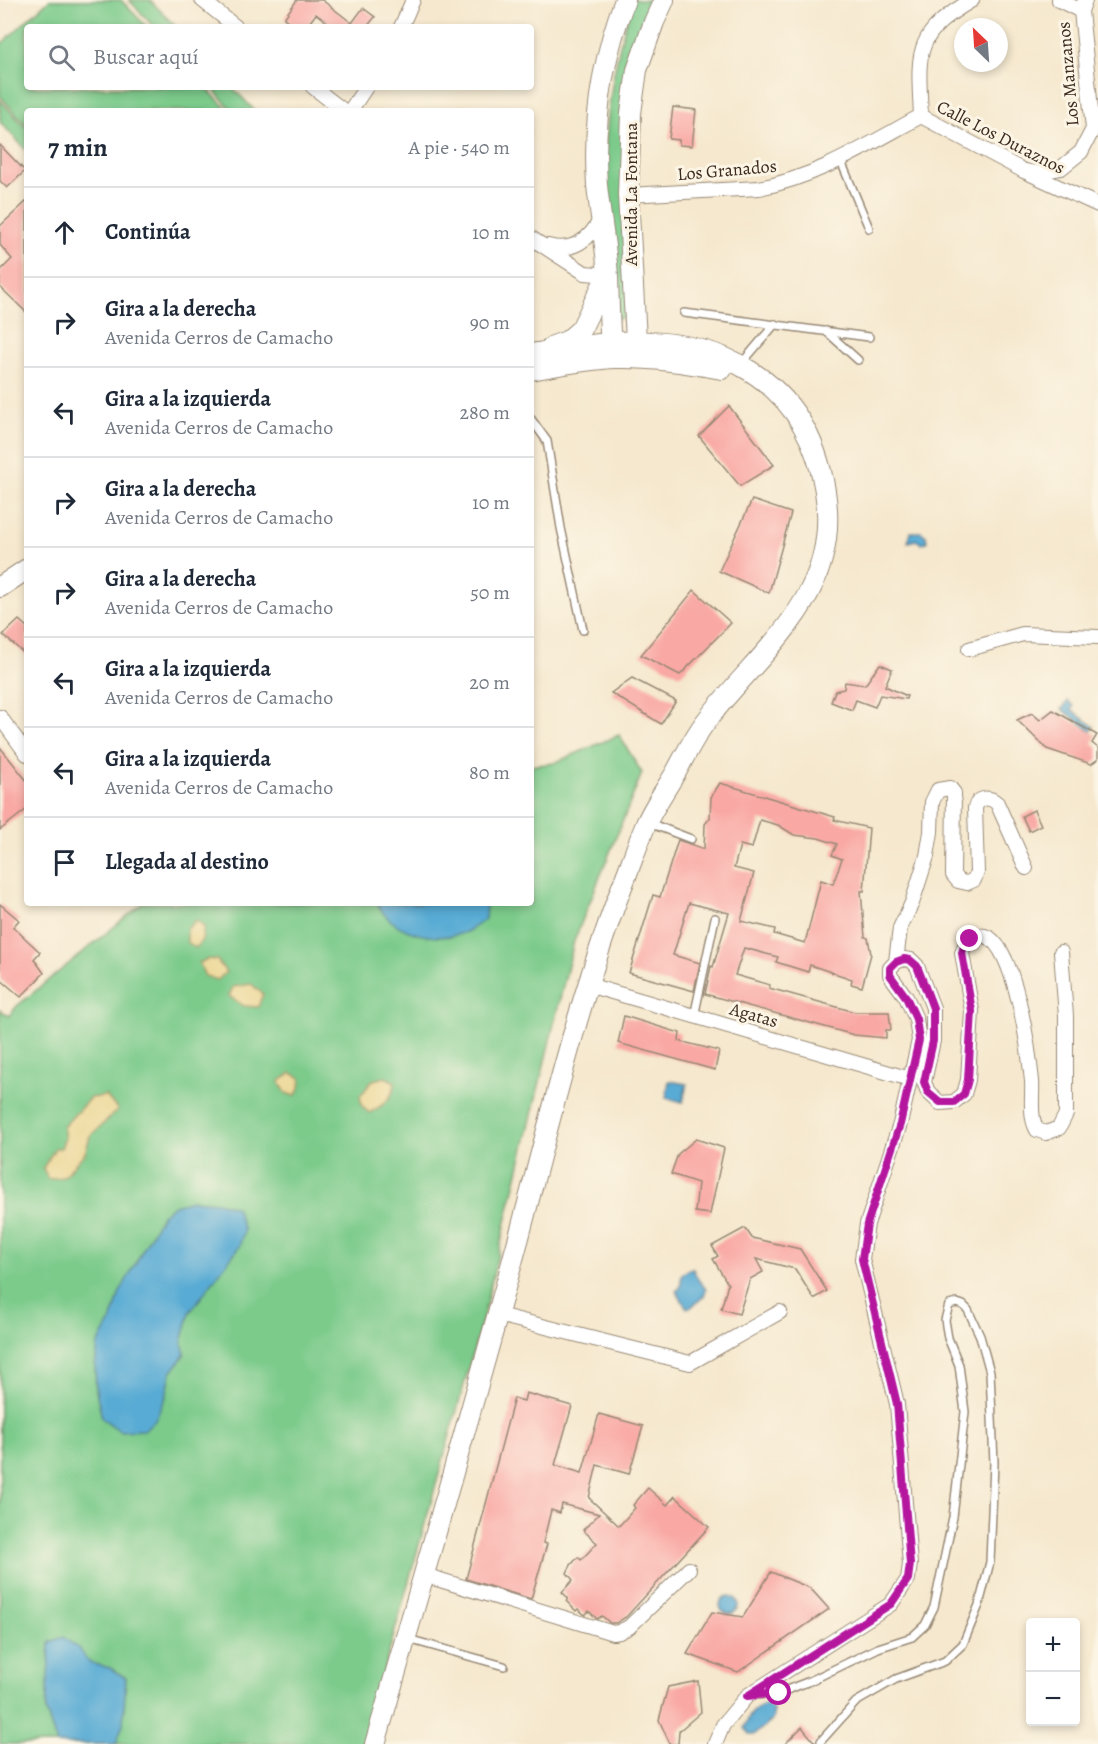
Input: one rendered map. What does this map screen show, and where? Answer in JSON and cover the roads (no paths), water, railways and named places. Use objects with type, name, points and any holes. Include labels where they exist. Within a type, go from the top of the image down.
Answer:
[{"type":"street","points":[[202,0],[232,24]]},
{"type":"street","points":[[402,24],[413,0]]},
{"type":"street","name":"Avenida La Fontana","points":[[611,351],[608,275],[597,183],[597,138],[600,97],[608,47],[625,0]]},
{"type":"street","name":"Avenida La Fontana","points":[[636,350],[628,195],[631,114],[638,70],[664,0]]},
{"type":"street","points":[[921,116],[921,51],[924,43],[939,22],[972,0]]},
{"type":"street","points":[[1059,0],[1083,6]]},
{"type":"street","name":"Los Manzanos","points":[[1024,171],[1049,172],[1072,161],[1095,135],[1083,6]]},
{"type":"street","points":[[317,90],[340,108]]},
{"type":"street","points":[[352,108],[364,90]]},
{"type":"street","name":"Los Granados","points":[[628,195],[759,188],[779,184],[804,176],[840,159],[921,116]]},
{"type":"street","name":"Calle Los Duraznos","points":[[921,116],[1024,171],[1098,205]]},
{"type":"street","points":[[536,241],[552,248],[577,245],[596,229],[601,218]]},
{"type":"street","points":[[534,353],[567,341],[574,336],[599,296],[608,275],[585,273],[536,241]]},
{"type":"street","points":[[375,1744],[498,1315],[588,985],[611,915],[647,822],[705,722],[774,643],[801,607],[814,584],[826,542],[825,492],[811,440],[799,417],[782,396],[745,370],[723,357],[687,347],[534,354]]},
{"type":"street","points":[[534,369],[611,351]]},
{"type":"street","points":[[0,571],[24,555]]},
{"type":"street","points":[[0,587],[24,571]]},
{"type":"street","points":[[969,649],[1023,634],[1098,637]]},
{"type":"street","points":[[0,717],[5,735],[24,751]]},
{"type":"street","points":[[896,962],[900,928],[912,903],[927,856],[932,831],[932,802],[938,790],[950,788],[954,793],[953,875],[958,881],[967,884],[974,880],[977,872],[975,808],[977,803],[988,798],[997,803],[1026,868]]},
{"type":"street","points":[[715,1744],[723,1725],[747,1696],[891,1604],[908,1579],[910,1564],[897,1404],[862,1259],[867,1224],[900,1124],[919,1040],[916,1019],[906,997],[890,975],[890,968],[896,962],[904,959],[910,960],[917,966],[933,1008],[933,1041],[924,1082],[928,1092],[940,1102],[954,1102],[964,1094],[968,1080],[972,1011],[962,953],[970,939],[978,935],[987,936],[994,942],[1001,950],[1013,977],[1024,1020],[1032,1083],[1034,1124],[1037,1130],[1046,1133],[1059,1128],[1066,1114],[1066,1016],[1061,952]]},
{"type":"street","name":"Agatas","points":[[588,985],[910,1079]]},
{"type":"street","points":[[498,1315],[690,1363],[780,1312]]},
{"type":"street","points":[[424,1575],[613,1633],[629,1627],[689,1569]]},
{"type":"lane","points":[[840,159],[869,228]]},
{"type":"lane","points":[[684,313],[869,337]]},
{"type":"lane","points":[[745,370],[775,324]]},
{"type":"lane","points":[[826,331],[858,360]]},
{"type":"lane","points":[[534,422],[547,441],[561,528],[583,630]]},
{"type":"lane","points":[[647,822],[691,839]]},
{"type":"lane","points":[[694,1017],[716,918]]},
{"type":"lane","points":[[747,1696],[779,1693],[810,1681],[878,1648],[912,1637],[925,1625],[934,1607],[953,1517],[965,1412],[959,1365],[948,1338],[946,1311],[949,1305],[957,1303],[963,1305],[968,1310],[980,1336],[990,1372],[994,1463],[990,1562],[979,1605],[963,1644],[945,1661],[896,1679],[856,1702],[821,1741]]},
{"type":"lane","points":[[406,1638],[504,1666]]},
{"type":"water","points":[[911,532],[921,532],[926,536],[927,542],[922,544],[916,540],[908,542]]},
{"type":"water","points":[[1068,701],[1074,706],[1072,710],[1094,727],[1091,731],[1062,709]]},
{"type":"water","points":[[379,906],[486,906],[485,919],[473,928],[464,933],[437,937],[402,928],[383,913]]},
{"type":"water","points":[[669,1081],[687,1084],[683,1102],[666,1098]]},
{"type":"water","points":[[192,1200],[217,1202],[236,1207],[244,1231],[239,1247],[190,1312],[182,1342],[185,1354],[171,1373],[166,1397],[155,1420],[144,1430],[120,1431],[102,1418],[96,1391],[95,1367],[98,1344],[112,1319],[120,1292],[161,1216],[174,1205]]},
{"type":"water","points":[[693,1269],[706,1289],[704,1296],[687,1308],[676,1291],[680,1288],[682,1274]]},
{"type":"water","points":[[725,1596],[733,1596],[738,1601],[736,1612],[725,1614],[720,1609],[720,1601]]},
{"type":"water","points":[[63,1637],[77,1647],[90,1663],[110,1668],[126,1678],[123,1724],[116,1744],[57,1744],[46,1711],[50,1642]]},
{"type":"water","points":[[766,1704],[773,1709],[773,1719],[754,1735],[750,1735],[744,1728],[747,1720],[755,1710]]}]
